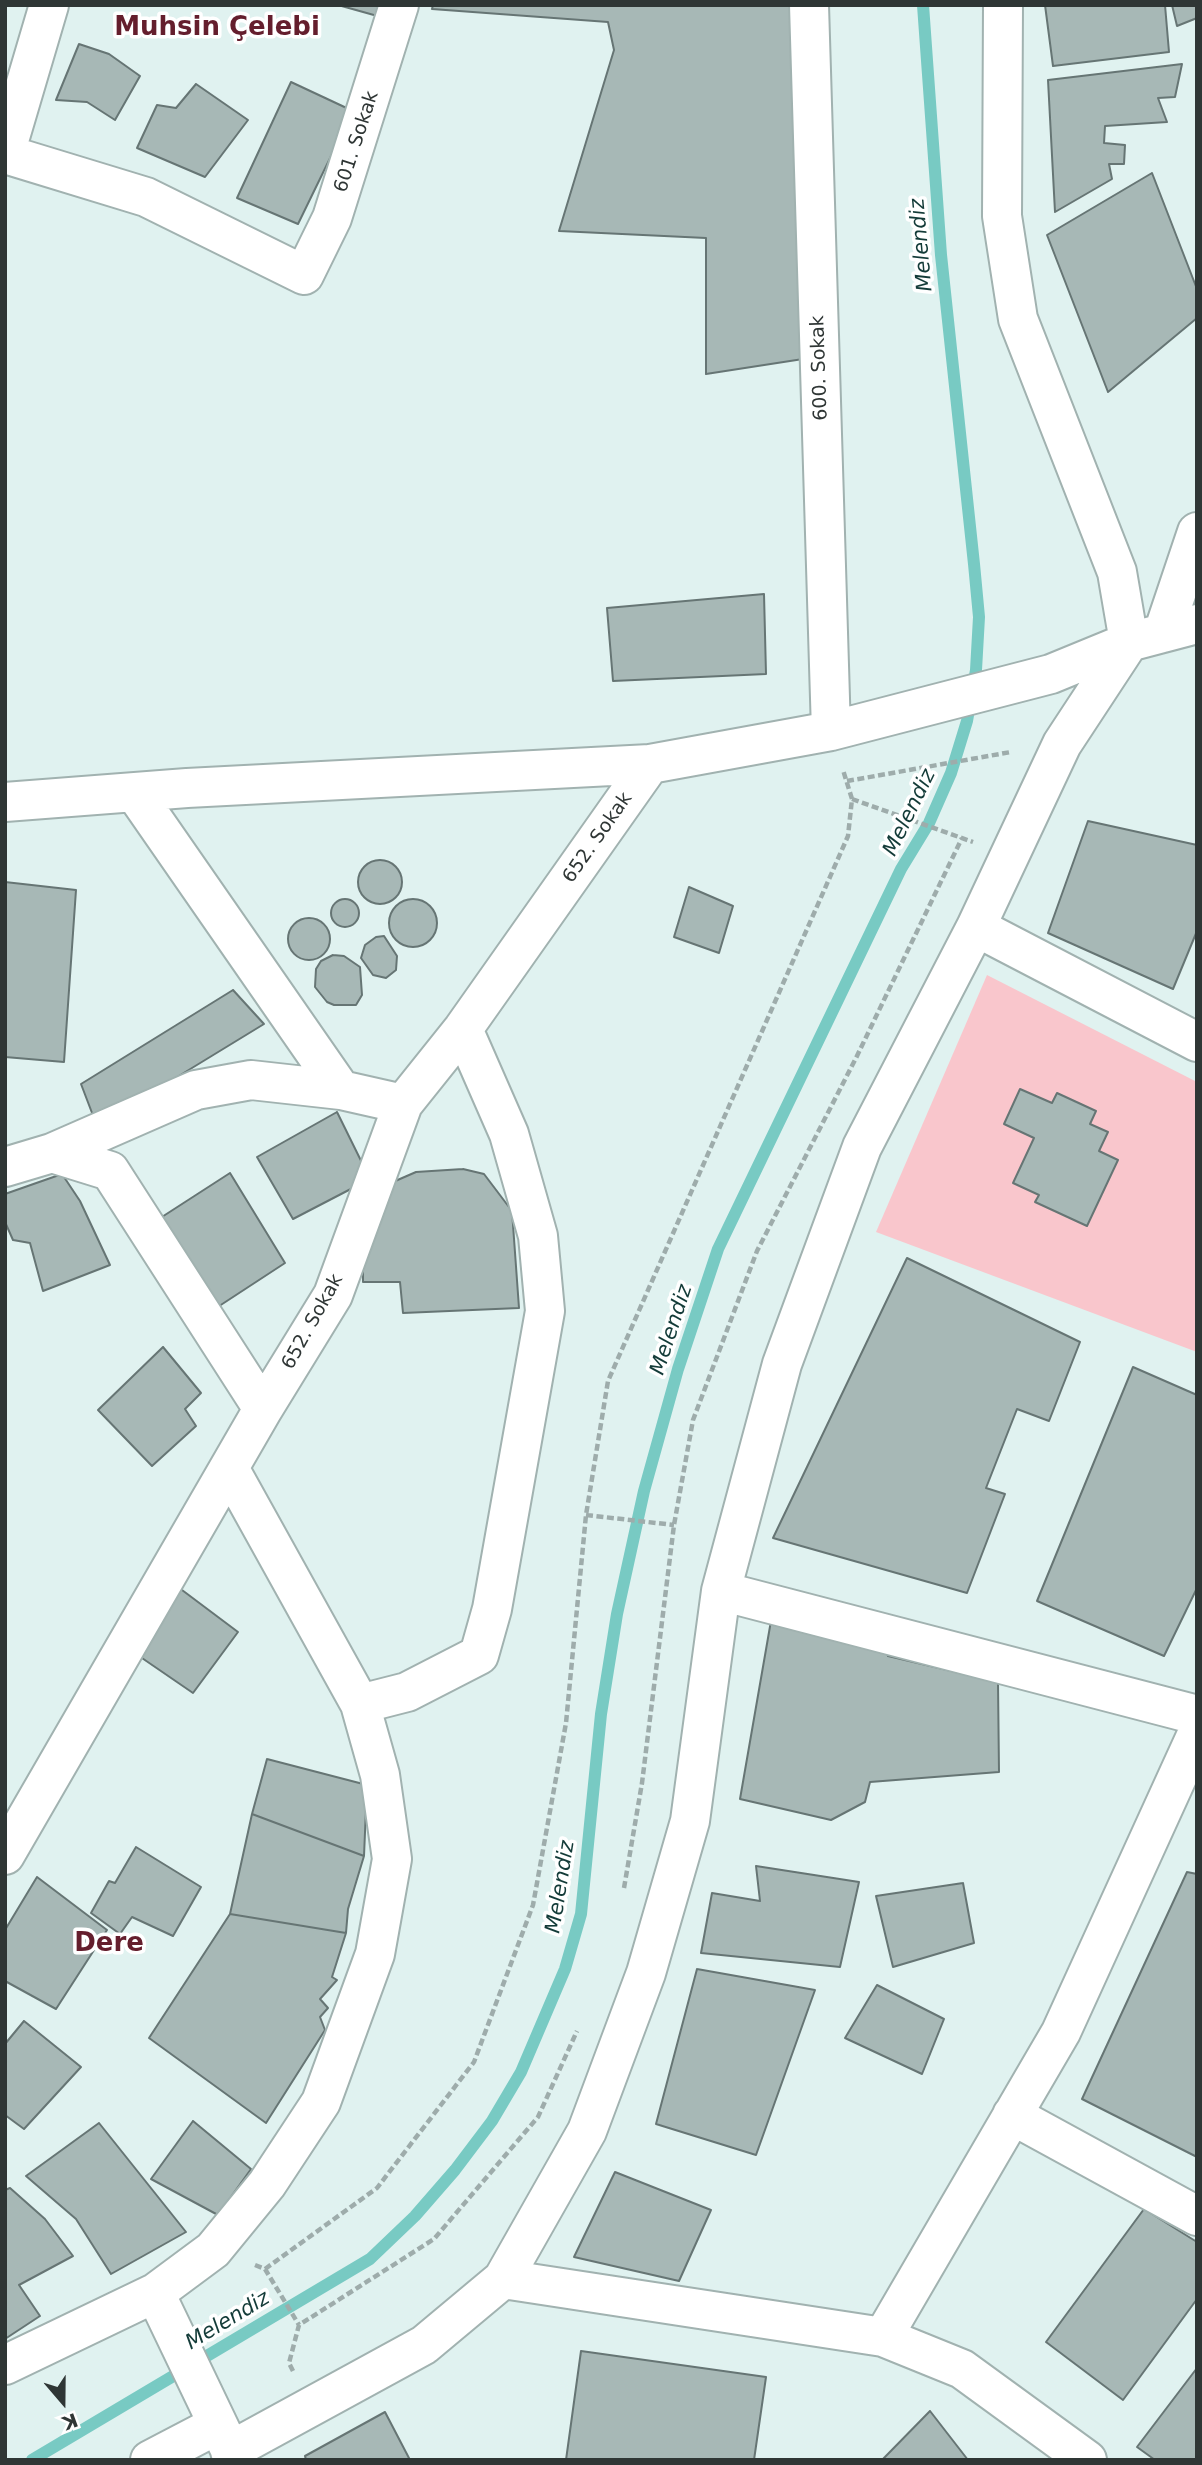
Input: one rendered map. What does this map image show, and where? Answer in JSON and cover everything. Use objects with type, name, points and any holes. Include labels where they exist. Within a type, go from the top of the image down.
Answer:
[{"type":"street","points":[[5,154],[49,5]]},
{"type":"street","name":"601. Sokak","points":[[5,154],[146,197],[304,275],[332,218],[399,5]]},
{"type":"street","name":"600. Sokak","points":[[809,5],[831,732]]},
{"type":"street","points":[[1003,5],[1002,216],[1018,318],[1117,572],[1163,633]]},
{"type":"street","points":[[150,2460],[227,2445],[424,2345],[503,2279],[587,2132],[646,1973],[690,1821],[721,1591],[782,1364],[862,1147],[976,927],[1062,744],[1163,633],[1197,533]]},
{"type":"street","points":[[5,802],[650,764],[831,732],[1052,674],[1163,633]]},
{"type":"street","name":"652. Sokak","points":[[5,1855],[263,1409],[333,1295],[403,1104],[463,1029],[650,764]]},
{"type":"street","points":[[135,793],[341,1090]]},
{"type":"street","points":[[976,927],[1197,1042]]},
{"type":"street","points":[[360,1704],[407,1692],[479,1655],[492,1609],[545,1311],[538,1236],[509,1134],[463,1029]]},
{"type":"street","points":[[5,1167],[52,1153],[196,1090],[251,1080],[341,1090],[403,1104]]},
{"type":"street","points":[[52,1153],[110,1171],[263,1409]]},
{"type":"street","points":[[5,2365],[155,2293],[213,2250],[267,2184],[321,2102],[375,1954],[392,1858],[380,1774],[360,1704],[229,1468]]},
{"type":"street","points":[[721,1591],[1197,1715]]},
{"type":"street","points":[[883,2337],[1061,2032],[1197,1734]]},
{"type":"street","points":[[1012,2115],[1197,2216]]},
{"type":"street","points":[[503,2279],[883,2337],[962,2369],[1087,2460]]},
{"type":"street","points":[[155,2293],[227,2445]]},
{"type":"path","points":[[847,782],[1062,744]]},
{"type":"path","points":[[582,2020],[538,2117],[434,2239],[299,2325],[265,2269],[376,2188],[474,2062],[533,1905],[566,1723],[586,1515],[608,1381],[848,836],[852,799],[962,838],[856,1058],[757,1251],[693,1420],[674,1525],[642,1783],[623,1892]]},
{"type":"path","points":[[586,1515],[674,1525]]},
{"type":"shaded area","points":[[987,975],[1197,1082],[1197,1352],[876,1232]]},
{"type":"building","points":[[338,5],[385,5],[381,17]]},
{"type":"building","points":[[433,5],[792,5],[803,359],[706,374],[706,238],[559,231],[614,50],[608,22],[432,9]]},
{"type":"building","points":[[1045,5],[1165,5],[1169,52],[1053,66]]},
{"type":"building","points":[[1172,5],[1197,5],[1197,18],[1177,26]]},
{"type":"building","points":[[79,44],[109,54],[140,76],[115,120],[87,102],[56,100]]},
{"type":"building","points":[[1182,64],[1175,97],[1158,98],[1167,122],[1105,126],[1104,143],[1125,145],[1124,164],[1109,164],[1112,179],[1055,212],[1048,80]]},
{"type":"building","points":[[291,82],[353,111],[298,224],[237,198]]},
{"type":"building","points":[[196,84],[248,120],[205,177],[137,148],[157,105],[176,108]]},
{"type":"building","points":[[1152,173],[1197,289],[1197,318],[1108,392],[1047,235]]},
{"type":"building","points":[[764,594],[766,674],[613,681],[607,608]]},
{"type":"building","points":[[1088,821],[1197,845],[1197,931],[1173,989],[1048,933]]},
{"type":"building","points":[[380,860],[395,867],[402,882],[395,897],[380,904],[365,897],[358,882],[365,867]]},
{"type":"building","points":[[5,882],[76,890],[64,1062],[5,1057]]},
{"type":"building","points":[[689,887],[733,906],[719,953],[674,937]]},
{"type":"building","points":[[345,899],[355,903],[359,913],[355,923],[345,927],[335,923],[331,913],[335,903]]},
{"type":"building","points":[[413,899],[422,900],[430,906],[436,914],[436,932],[430,940],[422,946],[413,947],[404,946],[396,940],[390,932],[389,923],[390,914],[396,906],[404,900]]},
{"type":"building","points":[[309,918],[324,924],[330,939],[324,954],[309,960],[294,954],[288,939],[294,924]]},
{"type":"building","points":[[384,936],[397,956],[396,970],[386,978],[373,975],[361,958],[365,945],[376,937]]},
{"type":"building","points":[[333,955],[344,956],[360,967],[362,995],[356,1005],[334,1005],[327,1002],[315,987],[316,969],[321,961]]},
{"type":"building","points":[[233,990],[264,1024],[97,1126],[81,1084]]},
{"type":"building","points":[[1020,1089],[1052,1103],[1057,1093],[1096,1111],[1090,1124],[1108,1132],[1099,1151],[1118,1160],[1087,1226],[1035,1202],[1039,1195],[1013,1183],[1034,1138],[1004,1124]]},
{"type":"building","points":[[337,1112],[370,1179],[293,1219],[257,1157]]},
{"type":"building","points":[[463,1169],[484,1174],[512,1211],[519,1308],[403,1313],[400,1282],[363,1282],[363,1266],[393,1182],[416,1172]]},
{"type":"building","points":[[230,1173],[285,1263],[207,1314],[151,1224]]},
{"type":"building","points":[[62,1174],[80,1201],[110,1265],[43,1291],[30,1243],[13,1240],[5,1222],[5,1194]]},
{"type":"building","points":[[907,1258],[1080,1342],[1049,1421],[1017,1409],[986,1488],[1005,1494],[967,1593],[773,1538]]},
{"type":"building","points":[[163,1347],[201,1393],[185,1409],[196,1426],[152,1466],[98,1410]]},
{"type":"building","points":[[1133,1367],[1197,1395],[1197,1588],[1164,1656],[1037,1601]]},
{"type":"building","points":[[178,1587],[238,1632],[193,1693],[139,1656]]},
{"type":"building","points":[[772,1615],[885,1649],[888,1656],[998,1682],[999,1772],[870,1782],[865,1802],[831,1820],[740,1799]]},
{"type":"building","points":[[267,1759],[367,1785],[364,1856],[252,1814]]},
{"type":"building","points":[[252,1814],[364,1856],[348,1909],[346,1933],[230,1914]]},
{"type":"building","points":[[136,1847],[201,1887],[173,1936],[132,1917],[120,1934],[91,1913],[109,1881],[115,1883]]},
{"type":"building","points":[[756,1866],[859,1882],[840,1967],[701,1953],[712,1893],[760,1901]]},
{"type":"building","points":[[1187,1872],[1197,1874],[1197,2157],[1082,2099]]},
{"type":"building","points":[[37,1877],[107,1930],[56,2009],[5,1981],[5,1930]]},
{"type":"building","points":[[963,1883],[974,1943],[893,1967],[876,1896]]},
{"type":"building","points":[[230,1914],[346,1933],[332,1977],[337,1980],[320,1999],[328,2008],[320,2017],[325,2030],[266,2123],[149,2038]]},
{"type":"building","points":[[697,1969],[815,1990],[756,2155],[656,2124]]},
{"type":"building","points":[[877,1985],[944,2019],[922,2074],[845,2038]]},
{"type":"building","points":[[24,2021],[81,2067],[24,2129],[5,2115],[5,2044]]},
{"type":"building","points":[[193,2121],[251,2169],[218,2215],[151,2179]]},
{"type":"building","points":[[99,2123],[186,2232],[111,2274],[76,2219],[26,2176]]},
{"type":"building","points":[[615,2172],[711,2210],[679,2281],[574,2257]]},
{"type":"building","points":[[10,2188],[45,2219],[73,2256],[19,2285],[40,2316],[5,2339],[5,2190]]},
{"type":"building","points":[[1144,2209],[1197,2242],[1197,2299],[1123,2400],[1046,2342]]},
{"type":"building","points":[[581,2351],[766,2377],[754,2460],[566,2460]]},
{"type":"building","points":[[1197,2368],[1197,2460],[1155,2460],[1137,2447]]},
{"type":"building","points":[[930,2411],[968,2460],[882,2460]]},
{"type":"building","points":[[385,2412],[410,2460],[306,2460],[305,2456]]},
{"type":"waterway","name":"Melendiz","points":[[32,2460],[370,2259],[415,2216],[455,2170],[492,2121],[521,2072],[565,1969],[581,1914],[601,1714],[617,1614],[644,1491],[678,1369],[718,1249],[901,869],[929,823],[951,773],[967,721],[976,670],[979,617],[941,255],[923,5]]},
{"type":"district","name":"Muhsin Çelebi","points":[[217,28]]},
{"type":"district","name":"Dere","points":[[109,1944]]}]
